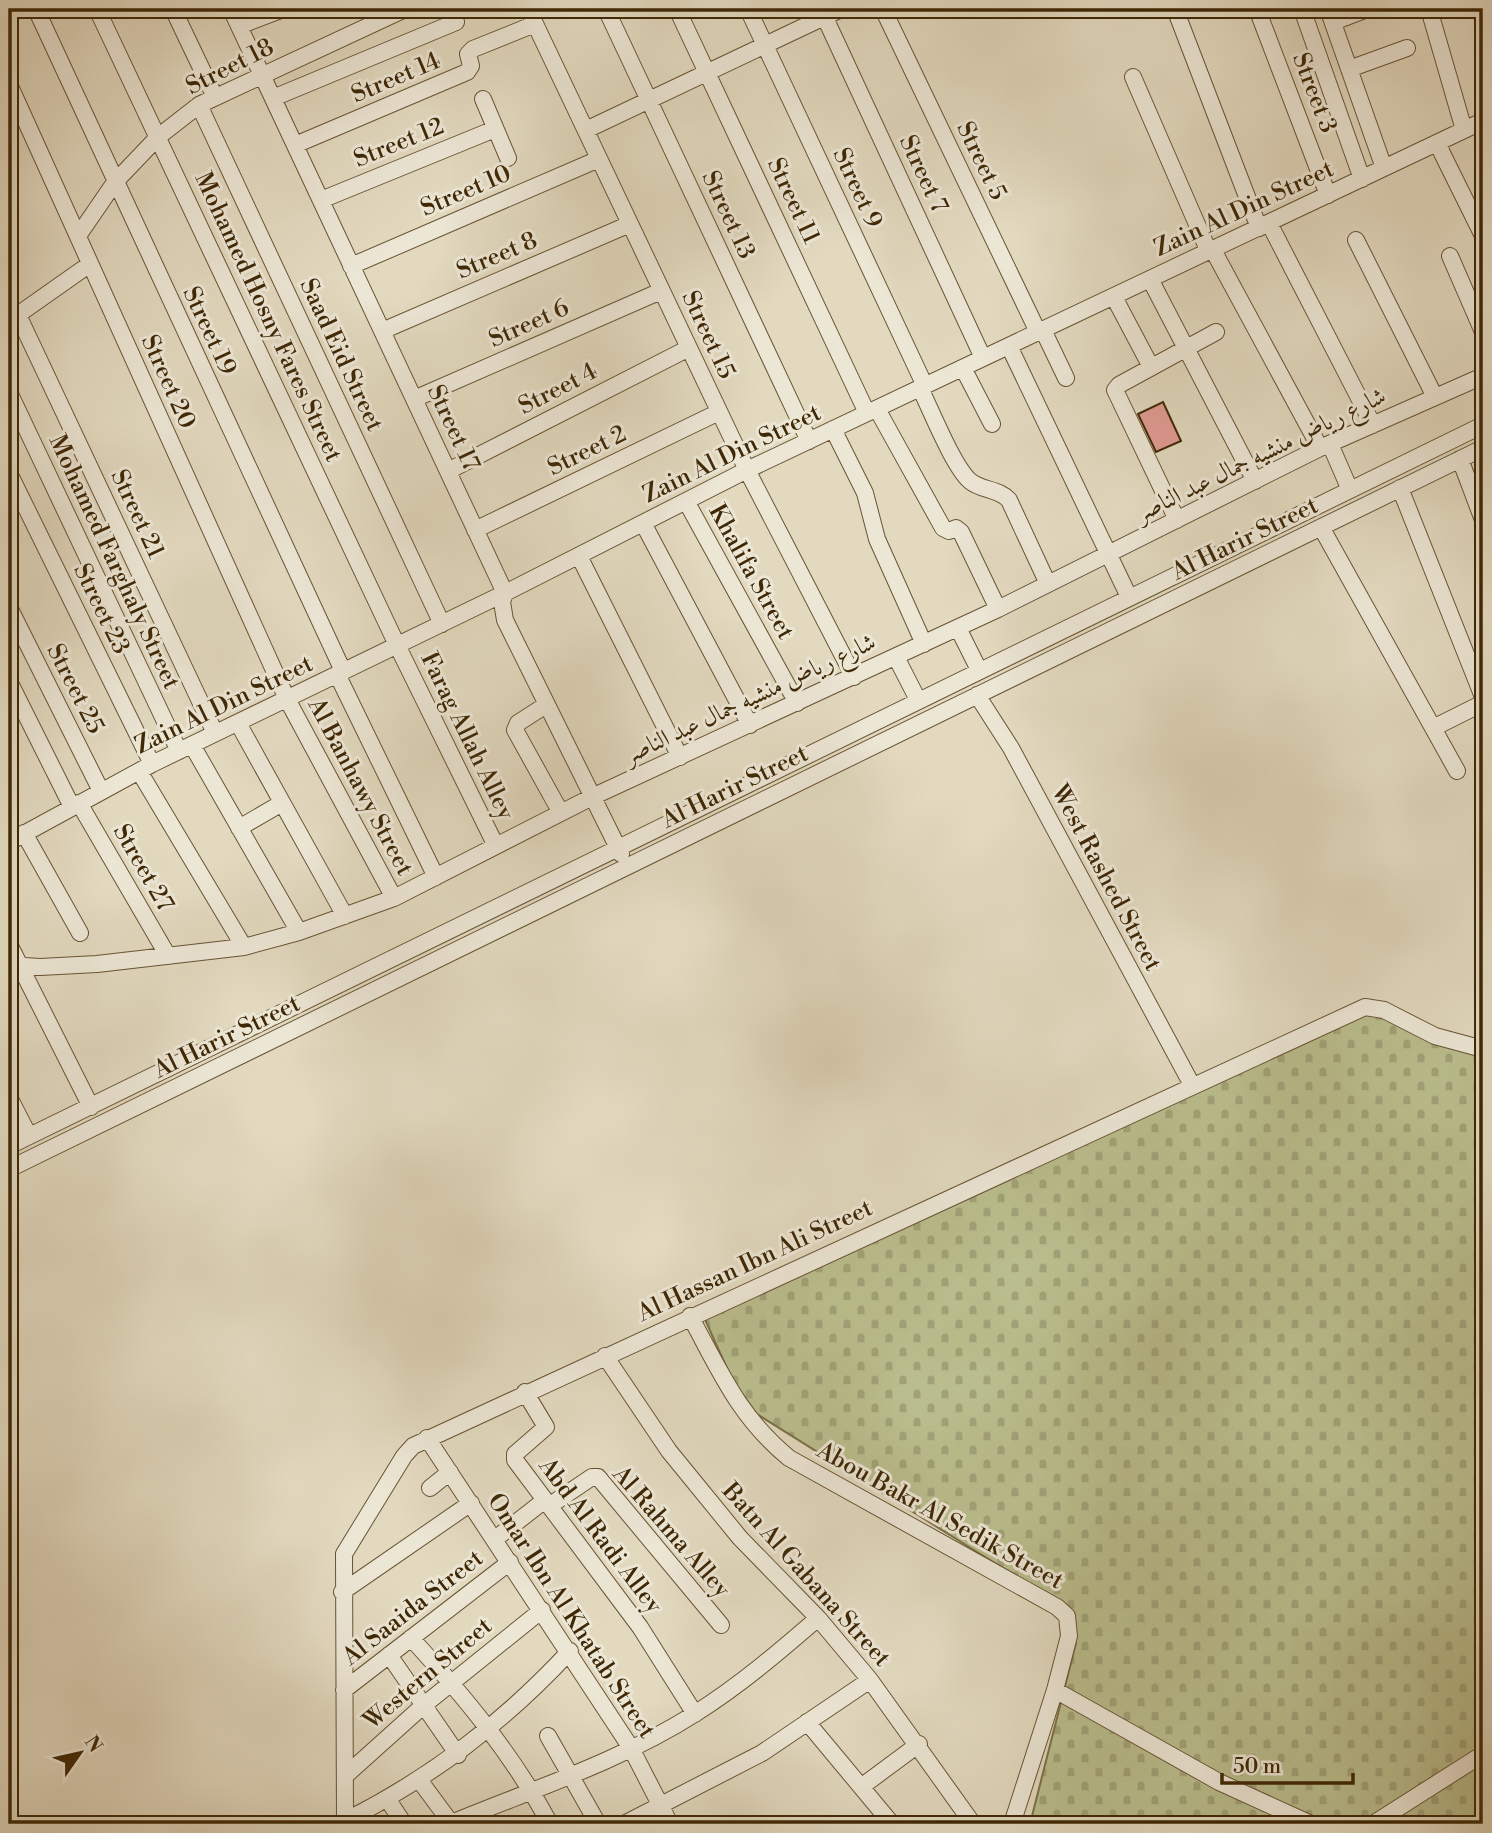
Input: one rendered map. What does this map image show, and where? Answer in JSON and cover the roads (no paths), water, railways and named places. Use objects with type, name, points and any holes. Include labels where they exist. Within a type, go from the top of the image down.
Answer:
[{"type":"street","name":"Street 19","points":[[36,9],[436,877]]},
{"type":"street","name":"Mohamed Hosny Fares Street","points":[[97,9],[397,645]]},
{"type":"street","points":[[173,9],[215,97]]},
{"type":"street","name":"Street 17","points":[[231,9],[505,593],[502,602],[505,620],[626,866]]},
{"type":"street","points":[[239,26],[284,9]]},
{"type":"street","name":"Street 18","points":[[78,236],[115,182],[158,137],[199,105],[405,9]]},
{"type":"street","name":"Street 13","points":[[607,9],[808,441]]},
{"type":"street","name":"Street 11","points":[[677,9],[872,411],[943,528],[949,531],[956,528],[961,532],[998,609]]},
{"type":"street","name":"Street 9","points":[[748,9],[923,387]]},
{"type":"street","points":[[586,130],[765,45],[823,13],[841,9]]},
{"type":"street","name":"Street 5","points":[[883,9],[1066,378]]},
{"type":"street","points":[[1175,9],[1264,225],[1373,425]]},
{"type":"street","name":"Street 3","points":[[1256,9],[1328,195]]},
{"type":"street","points":[[1302,9],[1362,178]]},
{"type":"street","points":[[1331,15],[1367,9]]},
{"type":"street","points":[[1429,9],[1464,130]]},
{"type":"street","name":"Street 7","points":[[823,13],[983,358]]},
{"type":"street","name":"Street 3","points":[[1331,15],[1384,168]]},
{"type":"street","name":"Street 15","points":[[532,16],[747,470],[854,677]]},
{"type":"street","name":"Street 14","points":[[295,145],[467,72],[471,66],[468,54],[473,49],[532,16]]},
{"type":"street","points":[[273,98],[456,22]]},
{"type":"street","points":[[1349,69],[1407,48]]},
{"type":"street","points":[[1133,77],[1211,251],[1350,490]]},
{"type":"street","name":"Street 20","points":[[9,84],[286,699]]},
{"type":"street","points":[[483,99],[508,158]]},
{"type":"street","name":"Saad Eid Street","points":[[199,105],[442,624]]},
{"type":"street","name":"Zain Al Din Street","points":[[14,835],[215,733],[505,593],[747,470],[1483,121]]},
{"type":"street","name":"Street 12","points":[[321,200],[495,129]]},
{"type":"street","points":[[1437,143],[1483,236]]},
{"type":"street","name":"Street 10","points":[[351,266],[599,159]]},
{"type":"street","name":"Street 8","points":[[382,331],[630,224]]},
{"type":"street","points":[[1356,240],[1435,397]]},
{"type":"street","points":[[1450,256],[1483,332]]},
{"type":"street","points":[[13,318],[90,264]]},
{"type":"street","points":[[1150,279],[1255,481]]},
{"type":"street","name":"Street 6","points":[[414,399],[662,291]]},
{"type":"street","points":[[1114,296],[1151,367]]},
{"type":"street","name":"Street 21","points":[[13,318],[215,733]]},
{"type":"street","points":[[1177,520],[1116,392],[1117,386],[1216,332]]},
{"type":"street","points":[[1009,346],[1129,597]]},
{"type":"street","name":"Street 4","points":[[448,471],[689,348]]},
{"type":"street","points":[[963,368],[992,424]]},
{"type":"street","name":"شارع رياض منشيه جمال عبد الناصر","points":[[15,966],[97,964],[244,947],[299,932],[394,898],[592,797],[998,609],[1325,446],[1483,376]]},
{"type":"street","points":[[923,387],[963,473],[976,485],[998,491],[1009,500],[1048,584]]},
{"type":"street","name":"Mohamed Farghaly Street","points":[[9,392],[185,748],[239,828],[299,932]]},
{"type":"street","name":"Street 2","points":[[475,530],[719,412]]},
{"type":"street","name":"Al Harir Street","points":[[9,1146],[617,846],[1483,425]]},
{"type":"street","points":[[833,429],[865,493],[877,540],[924,644]]},
{"type":"street","name":"Al Harir Street","points":[[9,1169],[1483,448]]},
{"type":"street","points":[[1460,459],[1483,520]]},
{"type":"street","name":"Street 23","points":[[9,473],[146,768],[244,947]]},
{"type":"street","points":[[1400,488],[1483,697]]},
{"type":"street","name":"Khalifa Street","points":[[686,501],[797,703]]},
{"type":"street","points":[[643,523],[750,724]]},
{"type":"street","points":[[1321,527],[1457,771]]},
{"type":"street","points":[[579,556],[680,757]]},
{"type":"street","name":"Street 25","points":[[9,607],[101,792]]},
{"type":"street","points":[[958,628],[979,670]]},
{"type":"street","name":"Farag Allah Alley","points":[[397,645],[496,846]]},
{"type":"street","points":[[896,657],[918,700]]},
{"type":"street","name":"Street 27","points":[[9,681],[76,805],[168,956]]},
{"type":"street","name":"West Rashed Street","points":[[977,695],[1010,748],[1192,1085]]},
{"type":"street","name":"Al Banhawy Street","points":[[286,699],[394,898]]},
{"type":"street","points":[[1433,728],[1483,703]]},
{"type":"street","points":[[547,705],[518,723],[514,730],[561,813]]},
{"type":"street","points":[[879,719],[888,738]]},
{"type":"street","points":[[238,723],[345,916]]},
{"type":"street","points":[[852,732],[861,751]]},
{"type":"street","points":[[239,828],[282,803]]},
{"type":"street","points":[[14,835],[80,933]]},
{"type":"street","points":[[429,940],[438,958]]},
{"type":"street","points":[[9,944],[15,966],[91,1107]]},
{"type":"street","name":"Al Hassan Ibn Ali Street","points":[[345,1823],[342,1592],[344,1554],[350,1540],[404,1456],[427,1438],[1365,1007],[1384,1010],[1435,1037],[1483,1049]]},
{"type":"street","points":[[9,1097],[29,1136]]},
{"type":"street","name":"Abou Bakr Al Sedik Street","points":[[690,1316],[743,1413],[764,1438],[789,1458],[1057,1607],[1067,1616],[1069,1636],[1055,1690],[1012,1824]]},
{"type":"street","name":"Batn Al Gabana Street","points":[[605,1356],[669,1451],[740,1538],[818,1618],[870,1680],[919,1744],[973,1824]]},
{"type":"street","name":"Abd Al Radi Alley","points":[[525,1392],[546,1427],[515,1454],[515,1460],[640,1627],[695,1714]]},
{"type":"street","name":"Omar Ibn Al Khatab Street","points":[[427,1438],[570,1651],[631,1748],[670,1824]]},
{"type":"street","points":[[430,1488],[450,1472]]},
{"type":"street","name":"Al Rahma Alley","points":[[547,1503],[592,1477],[597,1477],[721,1625]]},
{"type":"street","points":[[342,1592],[471,1503]]},
{"type":"street","points":[[495,1539],[547,1503]]},
{"type":"street","name":"Al Saaida Street","points":[[344,1690],[510,1562]]},
{"type":"street","name":"Western Street","points":[[345,1776],[424,1705],[542,1610]]},
{"type":"street","points":[[420,1781],[455,1823],[631,1748],[695,1714],[759,1670],[818,1618]]},
{"type":"street","points":[[411,1638],[490,1730],[531,1790],[550,1824]]},
{"type":"street","points":[[345,1823],[420,1781],[458,1755],[532,1692],[570,1651]]},
{"type":"street","points":[[389,1655],[458,1755]]},
{"type":"street","points":[[624,1824],[762,1753],[870,1680]]},
{"type":"street","points":[[1055,1690],[1219,1782],[1311,1824]]},
{"type":"street","points":[[807,1722],[892,1824]]},
{"type":"street","points":[[548,1736],[598,1824]]},
{"type":"street","points":[[861,1787],[919,1744]]},
{"type":"street","points":[[1373,1824],[1483,1754]]},
{"type":"street","points":[[388,1800],[404,1824]]}]
